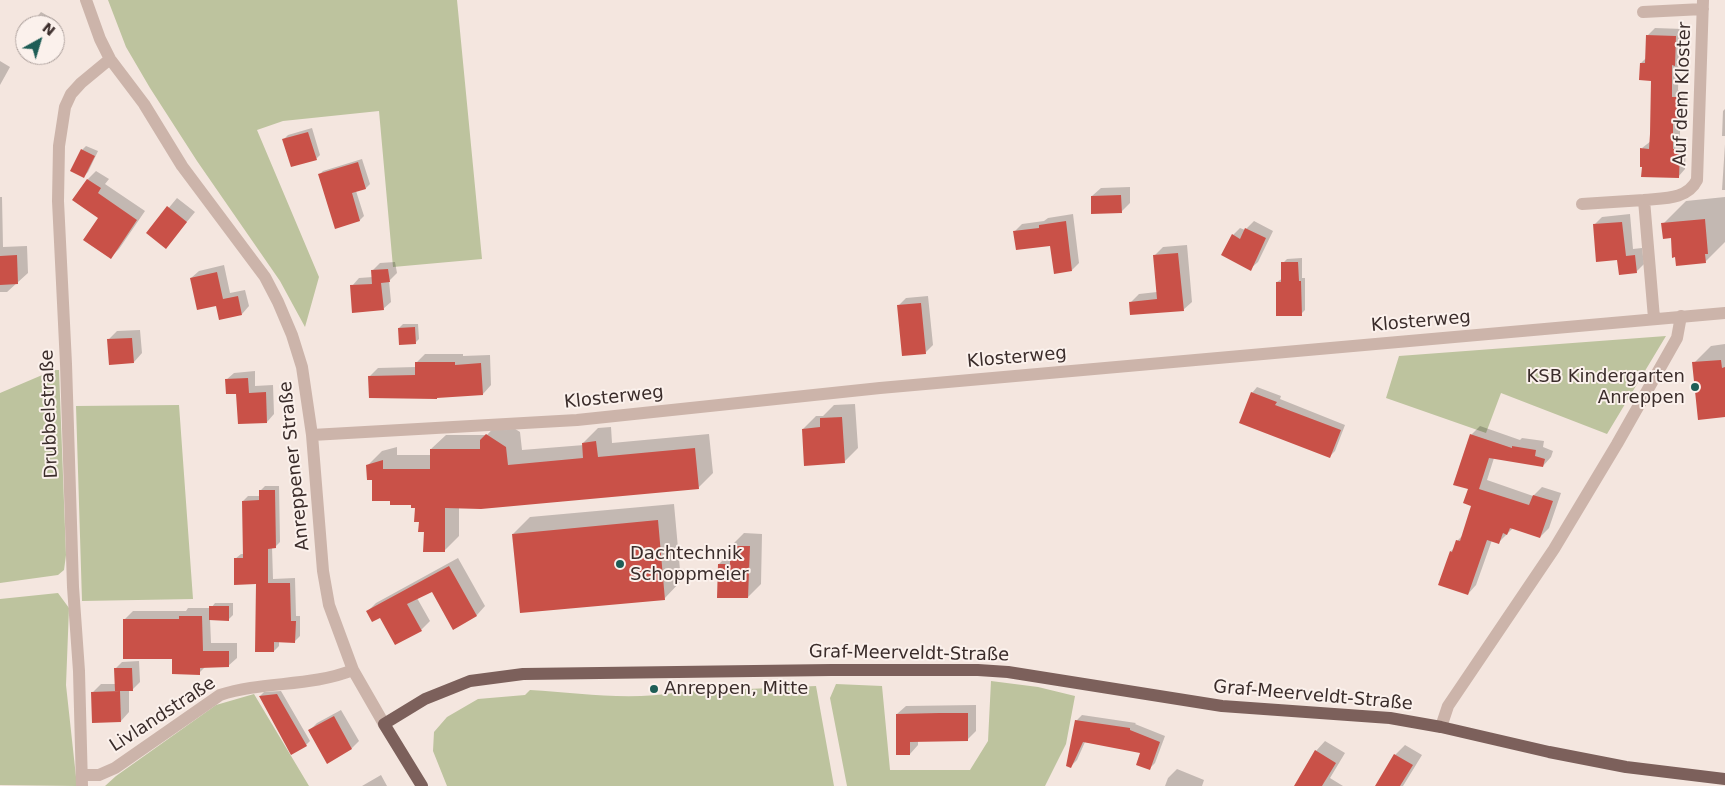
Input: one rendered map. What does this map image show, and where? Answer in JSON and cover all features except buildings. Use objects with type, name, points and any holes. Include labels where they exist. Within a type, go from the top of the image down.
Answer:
[{"type":"main road","name":"Graf-Meerveldt-Straße","points":[[384,724],[425,699],[470,681],[524,674],[978,670],[1060,679],[1222,706],[1390,718],[1441,727],[1602,763],[1725,779]]},
{"type":"main road","name":"Anreppener Straße","points":[[384,724],[422,786]]},
{"type":"street","name":"Anreppener Straße","points":[[86,0],[110,60],[144,104],[182,166],[265,277],[292,335],[302,367],[312,435],[322,571],[325,588],[335,622],[353,670],[384,724]]},
{"type":"street","name":"Auf dem Kloster","points":[[1582,204],[1679,196],[1695,186],[1697,180],[1703,5],[1643,12]]},
{"type":"street","name":"Drubbelstraße","points":[[82,781],[79,671],[73,586],[66,364],[58,201],[59,146],[65,107],[71,94],[81,83],[110,60]]},
{"type":"street","points":[[1644,200],[1654,318]]},
{"type":"street","name":"Klosterweg","points":[[312,435],[577,420],[880,388],[1725,313]]},
{"type":"street","points":[[1441,727],[1448,706],[1554,550],[1618,444],[1678,338],[1681,316]]},
{"type":"street","name":"Livlandstraße","points":[[82,781],[100,776],[114,768],[220,695],[257,686],[334,678],[353,670]]},
{"type":"green space","points":[[108,0],[457,0],[482,259],[393,267],[379,111],[283,121],[257,130],[319,277],[305,327],[280,281],[197,161],[150,88],[126,47]]},
{"type":"green space","points":[[1666,336],[1607,434],[1501,393],[1486,433],[1386,398],[1399,356]]},
{"type":"green space","points":[[54,370],[59,370],[66,555],[64,570],[58,575],[0,583],[0,393]]},
{"type":"green space","points":[[179,405],[193,599],[82,601],[76,406]]},
{"type":"green space","points":[[58,593],[69,608],[66,685],[77,786],[0,785],[0,599]]},
{"type":"green space","points":[[991,681],[1038,687],[1075,696],[1066,744],[1045,786],[847,786],[830,698],[836,684],[882,686],[890,770],[970,770],[988,741]]},
{"type":"green space","points":[[816,686],[834,786],[447,786],[433,751],[434,732],[447,717],[478,699],[525,695],[530,690],[604,696],[642,696],[679,692]]},
{"type":"green space","points":[[254,694],[309,786],[105,786],[116,776],[216,705]]},
{"type":"place","name":"KSB Kindergarten Anreppen","points":[[1695,387]]},
{"type":"place","name":"Dachtechnik Schoppmeier","points":[[620,564]]},
{"type":"place","name":"Anreppen, Mitte","points":[[654,689]]}]
